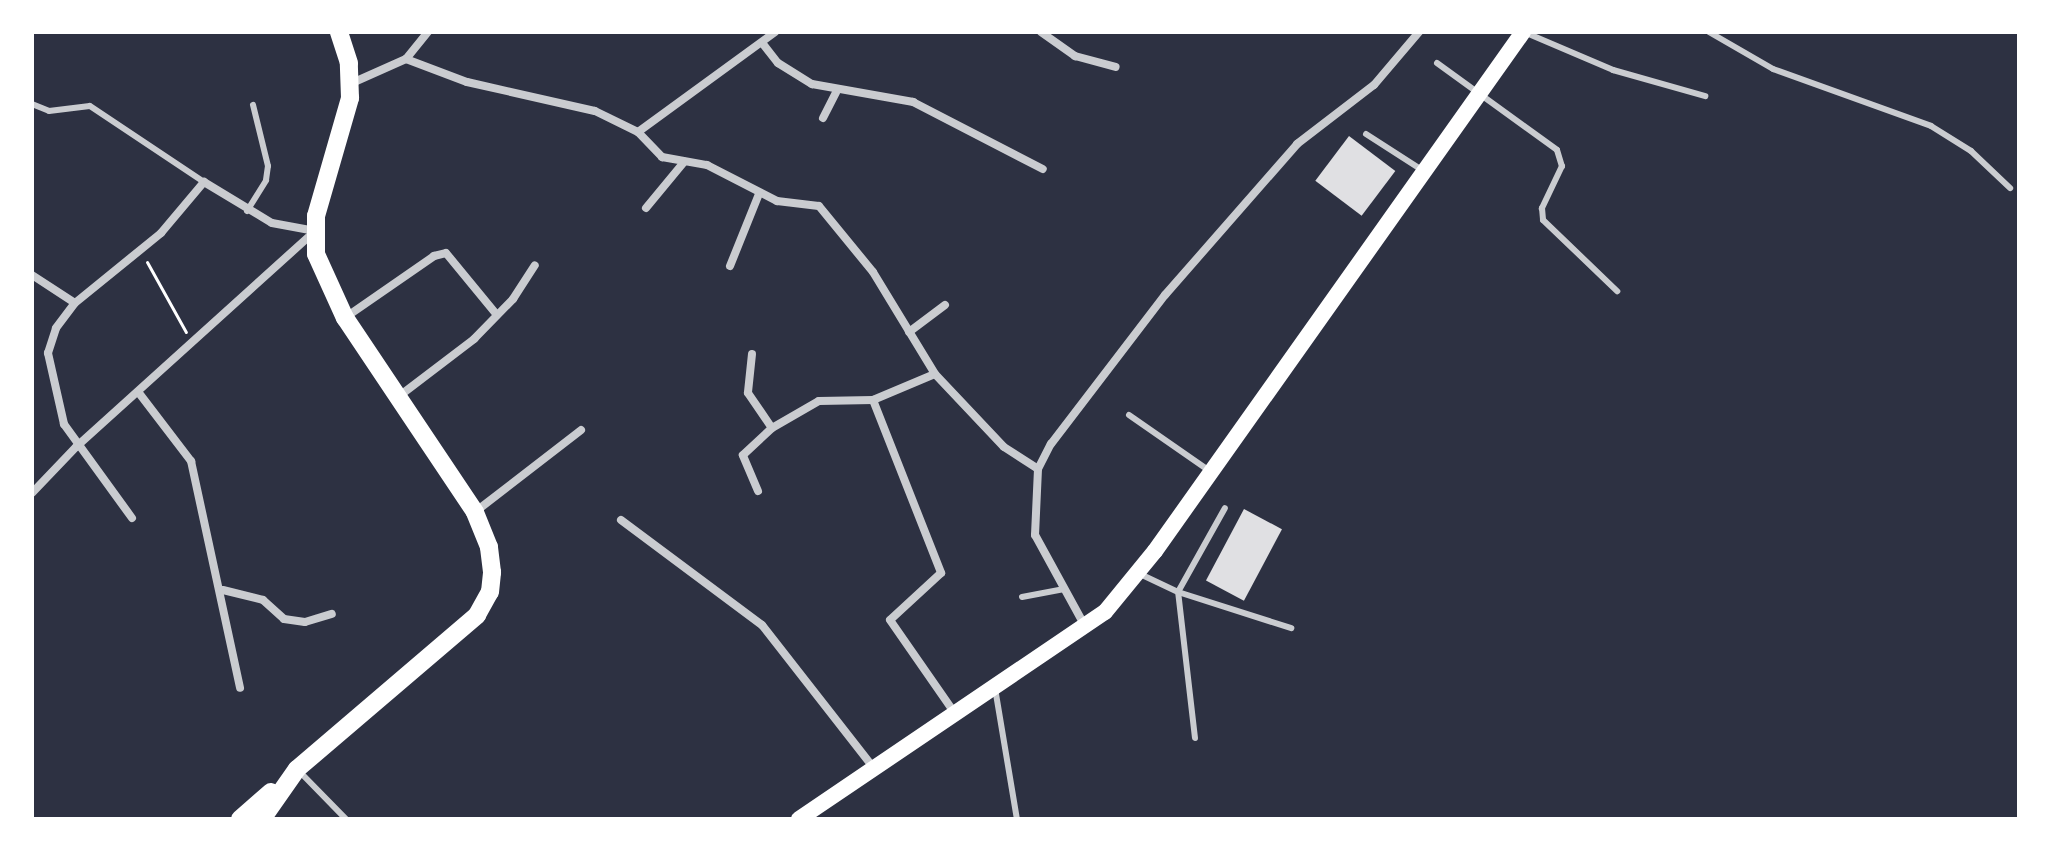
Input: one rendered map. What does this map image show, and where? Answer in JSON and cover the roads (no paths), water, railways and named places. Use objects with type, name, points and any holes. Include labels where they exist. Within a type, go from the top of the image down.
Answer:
[{"type":"main road","points":[[240,819],[477,615],[490,592],[492,572],[489,547],[475,512],[345,318],[322,275],[315,231],[352,83],[339,32]]},
{"type":"main road","points":[[799,819],[954,712],[1087,628],[1138,573],[1523,32]]},
{"type":"main road","points":[[262,819],[297,769]]},
{"type":"street","points":[[352,83],[406,59],[428,32]]},
{"type":"street","points":[[638,132],[763,44],[775,32]]},
{"type":"street","points":[[1041,32],[1075,56],[1116,67]]},
{"type":"street","points":[[1087,628],[1035,535],[1038,469],[1165,295],[1297,144],[1374,85],[1419,32]]},
{"type":"street","points":[[763,44],[795,75],[836,92],[913,102],[1043,169]]},
{"type":"street","points":[[406,59],[467,82],[595,111],[638,132],[662,157],[707,165],[759,194],[805,201],[831,215],[935,374],[1004,447],[1038,469]]},
{"type":"street","points":[[823,118],[836,92]]},
{"type":"street","points":[[646,208],[684,162]]},
{"type":"street","points":[[132,518],[76,447],[64,424],[48,353],[56,328],[75,303],[141,252],[204,182],[247,211],[272,223],[315,231]]},
{"type":"street","points":[[730,266],[759,194]]},
{"type":"street","points":[[32,493],[76,447],[193,345],[315,231]]},
{"type":"street","points":[[345,318],[434,256],[446,253],[497,315]]},
{"type":"street","points":[[398,398],[497,315],[535,265]]},
{"type":"street","points":[[32,275],[75,303]]},
{"type":"street","points":[[909,332],[945,305]]},
{"type":"street","points":[[752,354],[745,378],[748,393],[772,428]]},
{"type":"street","points":[[758,491],[743,455],[772,428],[819,401],[873,400],[935,374]]},
{"type":"street","points":[[139,393],[191,461],[223,590],[240,688]]},
{"type":"street","points":[[873,400],[941,573],[890,620],[954,712]]},
{"type":"street","points":[[475,512],[581,430]]},
{"type":"street","points":[[621,520],[762,625],[873,767]]},
{"type":"street","points":[[223,590],[263,600],[284,619],[305,622],[332,614]]},
{"type":"lane","points":[[1523,32],[1613,70],[1705,96]]},
{"type":"lane","points":[[1709,32],[1773,69],[1931,126],[1971,151],[2010,188]]},
{"type":"lane","points":[[1437,63],[1557,150],[1562,166],[1542,208],[1543,220],[1617,291]]},
{"type":"lane","points":[[32,104],[49,111],[90,106],[204,182]]},
{"type":"lane","points":[[247,211],[268,166],[253,105]]},
{"type":"lane","points":[[1366,134],[1425,172]]},
{"type":"lane","points":[[1129,415],[1211,473]]},
{"type":"lane","points":[[1195,738],[1178,592],[1225,508]]},
{"type":"lane","points":[[1138,573],[1178,592],[1291,628]]},
{"type":"lane","points":[[1022,597],[1064,589]]},
{"type":"lane","points":[[995,688],[1017,819]]},
{"type":"lane","points":[[297,769],[346,819]]}]
